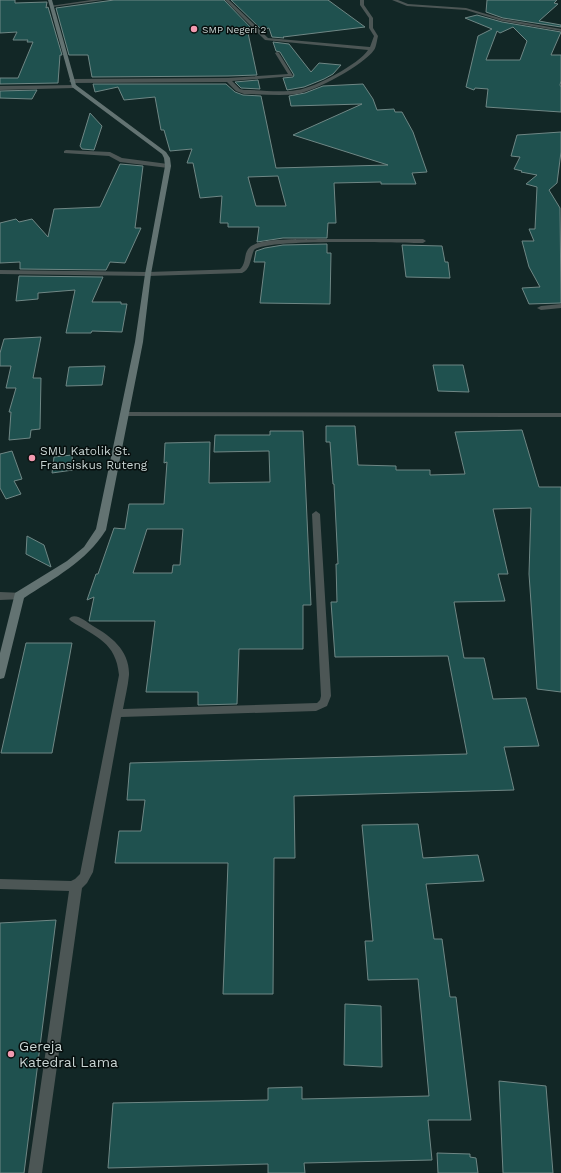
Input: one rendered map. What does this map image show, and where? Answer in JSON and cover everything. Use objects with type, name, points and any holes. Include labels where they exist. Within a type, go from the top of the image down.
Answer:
[{"type":"street","points":[[0,596],[20,596],[82,554],[101,530],[139,342],[148,274],[168,166],[166,158],[164,153],[73,83],[51,3],[101,0]]},
{"type":"street","points":[[226,0],[267,39],[373,48]]},
{"type":"street","points":[[228,80],[238,90],[244,92],[300,92],[360,62],[373,48],[376,36],[371,28],[371,18],[362,5],[362,0]]},
{"type":"street","points":[[394,0],[407,5],[466,9],[502,20],[561,30]]},
{"type":"street","points":[[0,88],[73,83],[228,80],[291,75],[277,53]]},
{"type":"street","points":[[66,152],[110,154],[120,160],[168,166]]},
{"type":"street","points":[[0,272],[148,274]]},
{"type":"street","points":[[542,308],[561,306]]},
{"type":"street","points":[[125,414],[561,415]]},
{"type":"street","points":[[0,676],[20,596]]},
{"type":"lane","points":[[148,274],[240,271],[245,269],[250,251],[254,247],[265,244],[295,242],[423,241]]},
{"type":"lane","points":[[116,713],[316,707],[322,705],[326,696],[316,514]]},
{"type":"lane","points":[[34,1173],[76,886],[83,880],[87,872],[124,675],[124,664],[121,655],[116,648],[108,641],[74,619]]},
{"type":"lane","points":[[0,884],[76,886]]},
{"type":"building","points":[[0,0],[15,0],[15,3],[47,2],[46,8],[48,7],[62,55],[60,55],[58,83],[0,84],[0,78],[18,78],[33,42],[27,42],[28,40],[13,40],[17,32],[0,33]]},
{"type":"building","points":[[114,0],[224,0],[255,32],[248,33],[257,75],[92,77],[88,55],[69,55],[56,8]]},
{"type":"building","points":[[231,0],[328,0],[365,27],[283,37],[284,38],[272,37],[269,28],[262,30]]},
{"type":"building","points":[[487,0],[557,0],[554,3],[558,4],[539,21],[561,25],[561,27],[503,18],[486,12]]},
{"type":"building","points":[[477,15],[502,22],[561,32],[551,55],[561,55],[561,112],[486,107],[488,89],[475,88],[474,90],[466,87],[478,36],[492,29],[465,18]],"holes":[[[513,27],[527,41],[520,60],[486,60],[497,31],[500,33]]]},
{"type":"building","points":[[273,42],[289,44],[311,72],[319,63],[341,65],[333,74],[324,79],[304,87],[287,90],[283,78],[293,77],[294,75],[280,52],[276,51]]},
{"type":"building","points":[[258,80],[260,89],[241,88],[235,82]]},
{"type":"building","points":[[93,84],[226,84],[235,92],[243,95],[261,96],[276,168],[388,165],[293,135],[362,104],[291,106],[289,96],[305,93],[323,86],[363,84],[373,99],[377,110],[394,109],[395,112],[402,112],[413,132],[427,172],[412,173],[416,184],[381,184],[381,182],[334,183],[336,223],[328,223],[327,238],[283,238],[257,242],[259,227],[228,227],[228,223],[220,223],[222,196],[200,198],[193,163],[187,163],[192,149],[170,151],[164,130],[161,130],[155,97],[124,100],[118,87],[95,92]],"holes":[[[278,176],[286,206],[256,206],[248,177]]]},
{"type":"building","points":[[37,90],[32,99],[0,98],[0,91]]},
{"type":"building","points":[[90,113],[102,126],[94,150],[82,149],[80,146]]},
{"type":"building","points":[[561,132],[561,152],[557,183],[549,190],[560,208],[561,303],[529,304],[522,288],[540,287],[529,267],[522,241],[534,241],[529,229],[535,229],[537,187],[526,184],[537,175],[514,169],[520,157],[511,156],[517,135]]},
{"type":"building","points":[[120,164],[143,166],[135,228],[141,228],[125,263],[110,262],[106,270],[20,269],[20,262],[0,263],[0,223],[16,219],[19,222],[32,219],[48,237],[54,209],[100,207]]},
{"type":"building","points":[[327,244],[327,253],[331,253],[330,304],[260,303],[265,262],[254,262],[256,251],[283,245]]},
{"type":"building","points":[[402,245],[442,246],[445,262],[448,262],[450,278],[406,277]]},
{"type":"building","points":[[19,276],[103,277],[92,302],[121,302],[121,304],[127,304],[122,332],[92,331],[91,333],[66,333],[75,290],[38,293],[38,299],[16,301]]},
{"type":"building","points":[[41,337],[33,378],[41,378],[40,429],[31,430],[30,438],[9,440],[11,412],[9,412],[16,388],[6,388],[11,366],[0,366],[0,353],[4,339]]},
{"type":"building","points":[[433,365],[463,365],[469,392],[438,391]]},
{"type":"building","points":[[105,366],[102,385],[66,386],[69,367]]},
{"type":"building","points":[[326,426],[355,426],[358,465],[396,466],[396,470],[430,470],[430,475],[465,474],[455,432],[522,430],[539,487],[561,487],[561,692],[537,689],[529,574],[531,508],[493,509],[508,574],[498,574],[505,601],[454,602],[464,658],[484,658],[493,699],[526,698],[539,746],[504,747],[514,790],[294,796],[295,858],[274,858],[273,994],[223,994],[228,863],[115,863],[119,831],[141,831],[145,800],[127,800],[130,763],[467,754],[448,656],[335,657],[331,602],[337,602],[336,564],[338,564],[334,484],[330,442],[326,442]]},
{"type":"building","points":[[270,431],[303,431],[311,605],[303,605],[303,649],[239,649],[237,704],[198,705],[198,692],[146,692],[155,621],[89,621],[94,597],[87,600],[114,528],[125,529],[129,504],[164,504],[167,462],[164,463],[165,443],[210,442],[209,483],[270,482],[269,451],[214,452],[215,435],[270,435]],"holes":[[[147,529],[183,529],[180,565],[173,565],[172,573],[133,573]]]},
{"type":"building","points":[[12,451],[22,479],[14,481],[21,494],[6,499],[0,488],[0,454]]},
{"type":"building","points":[[72,455],[73,470],[52,473],[54,457]]},
{"type":"building","points":[[27,536],[44,545],[51,567],[26,554]]},
{"type":"building","points":[[26,643],[72,643],[52,753],[1,753]]},
{"type":"building","points":[[418,824],[423,858],[478,855],[484,881],[426,884],[434,939],[442,939],[450,997],[456,997],[471,1120],[428,1120],[432,1160],[304,1163],[305,1173],[268,1173],[268,1164],[108,1168],[113,1103],[268,1100],[268,1088],[302,1087],[302,1099],[429,1096],[418,979],[368,980],[365,941],[373,941],[362,825]]},
{"type":"building","points":[[56,920],[24,1173],[0,1173],[0,923]]},
{"type":"building","points":[[345,1004],[381,1006],[382,1067],[344,1065]]},
{"type":"building","points":[[499,1081],[546,1086],[553,1173],[503,1173]]},
{"type":"building","points":[[437,1153],[470,1154],[470,1157],[476,1158],[478,1173],[438,1173]]},
{"type":"place","name":"SMP Negeri 2","points":[[194,29]]},
{"type":"place","name":"SMU Katolik St. Fransiskus Ruteng","points":[[32,458]]},
{"type":"place","name":"Gereja Katedral Lama","points":[[11,1054]]}]
